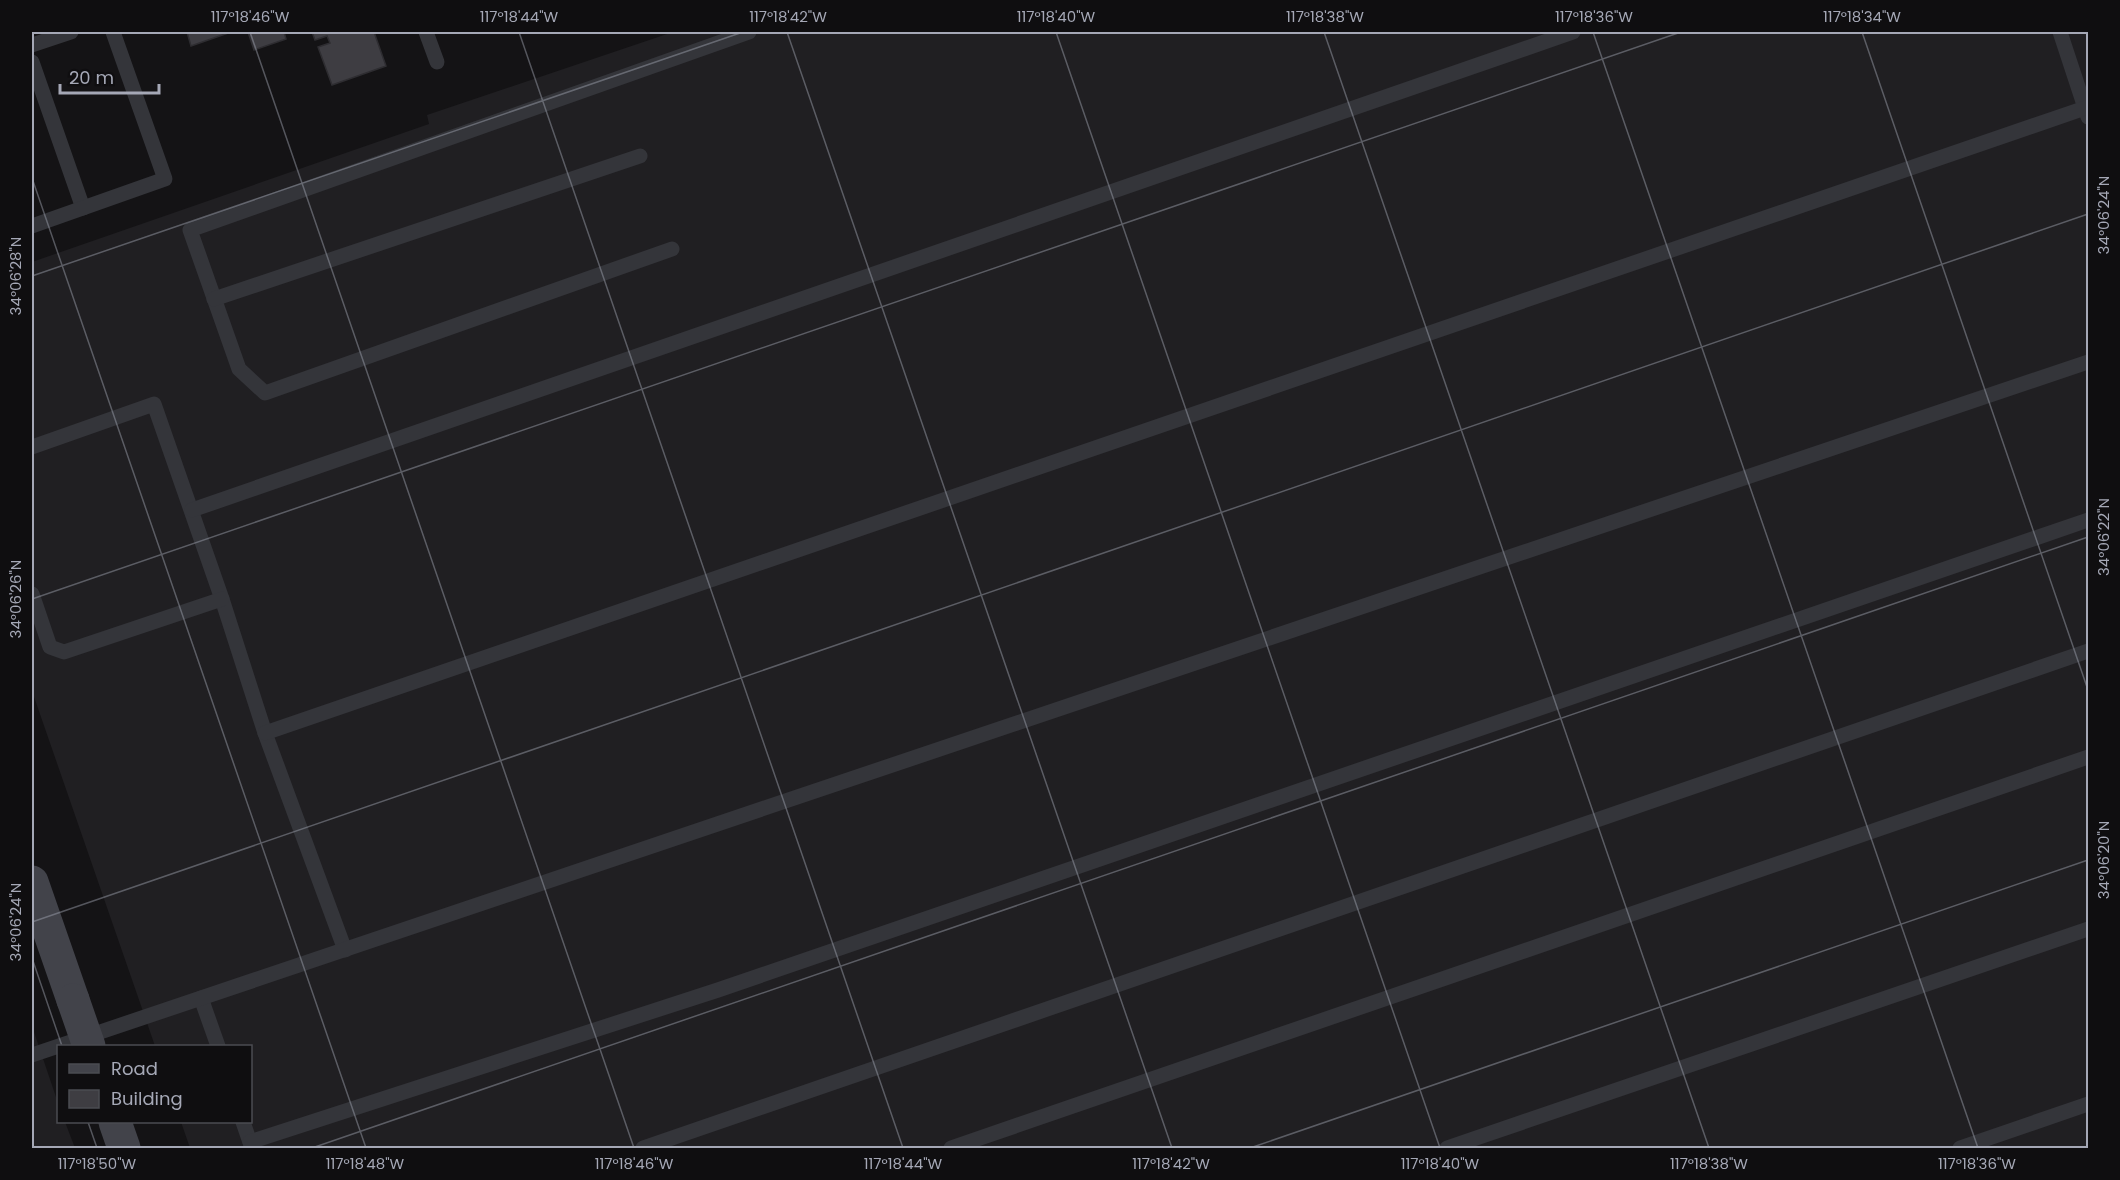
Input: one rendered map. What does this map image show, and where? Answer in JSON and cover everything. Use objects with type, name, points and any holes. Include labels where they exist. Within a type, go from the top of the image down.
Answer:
[{"type":"main road","points":[[32,882],[88,1045]]},
{"type":"main road","points":[[115,1123],[124,1149]]},
{"type":"lane","points":[[32,45],[71,32]]},
{"type":"lane","points":[[32,226],[165,179],[113,32]]},
{"type":"lane","points":[[426,32],[437,62]]},
{"type":"lane","points":[[672,249],[265,393],[239,369],[190,231],[749,32]]},
{"type":"lane","points":[[192,510],[1573,32]]},
{"type":"lane","points":[[265,733],[2088,111],[2060,32]]},
{"type":"lane","points":[[32,62],[83,208]]},
{"type":"lane","points":[[214,299],[640,156]]},
{"type":"lane","points":[[64,1045],[2088,362]]},
{"type":"lane","points":[[32,447],[154,404],[192,510],[265,733],[345,950]]},
{"type":"lane","points":[[243,1123],[251,1145],[774,971],[2088,520]]},
{"type":"lane","points":[[32,594],[50,647],[64,652],[222,599]]},
{"type":"lane","points":[[643,1149],[963,1040],[1677,790],[2088,651]]},
{"type":"lane","points":[[951,1149],[2088,758]]},
{"type":"lane","points":[[1447,1149],[2088,929]]},
{"type":"lane","points":[[201,998],[217,1045]]},
{"type":"lane","points":[[32,1056],[57,1047]]},
{"type":"lane","points":[[1960,1149],[2088,1104]]},
{"type":"shaded area","points":[[673,32],[2088,32],[2088,1148],[190,1148],[181,1123],[252,1123],[252,1045],[155,1045],[32,691],[32,262],[429,124],[427,115]]},
{"type":"shaded area","points":[[32,1026],[57,1100],[57,1123],[65,1123],[75,1148],[32,1148]]},
{"type":"building","points":[[187,32],[231,32],[191,46]]},
{"type":"building","points":[[248,32],[284,32],[286,39],[254,50]]},
{"type":"building","points":[[312,32],[374,32],[386,66],[332,85],[318,47],[330,43],[327,36],[315,40]]}]
